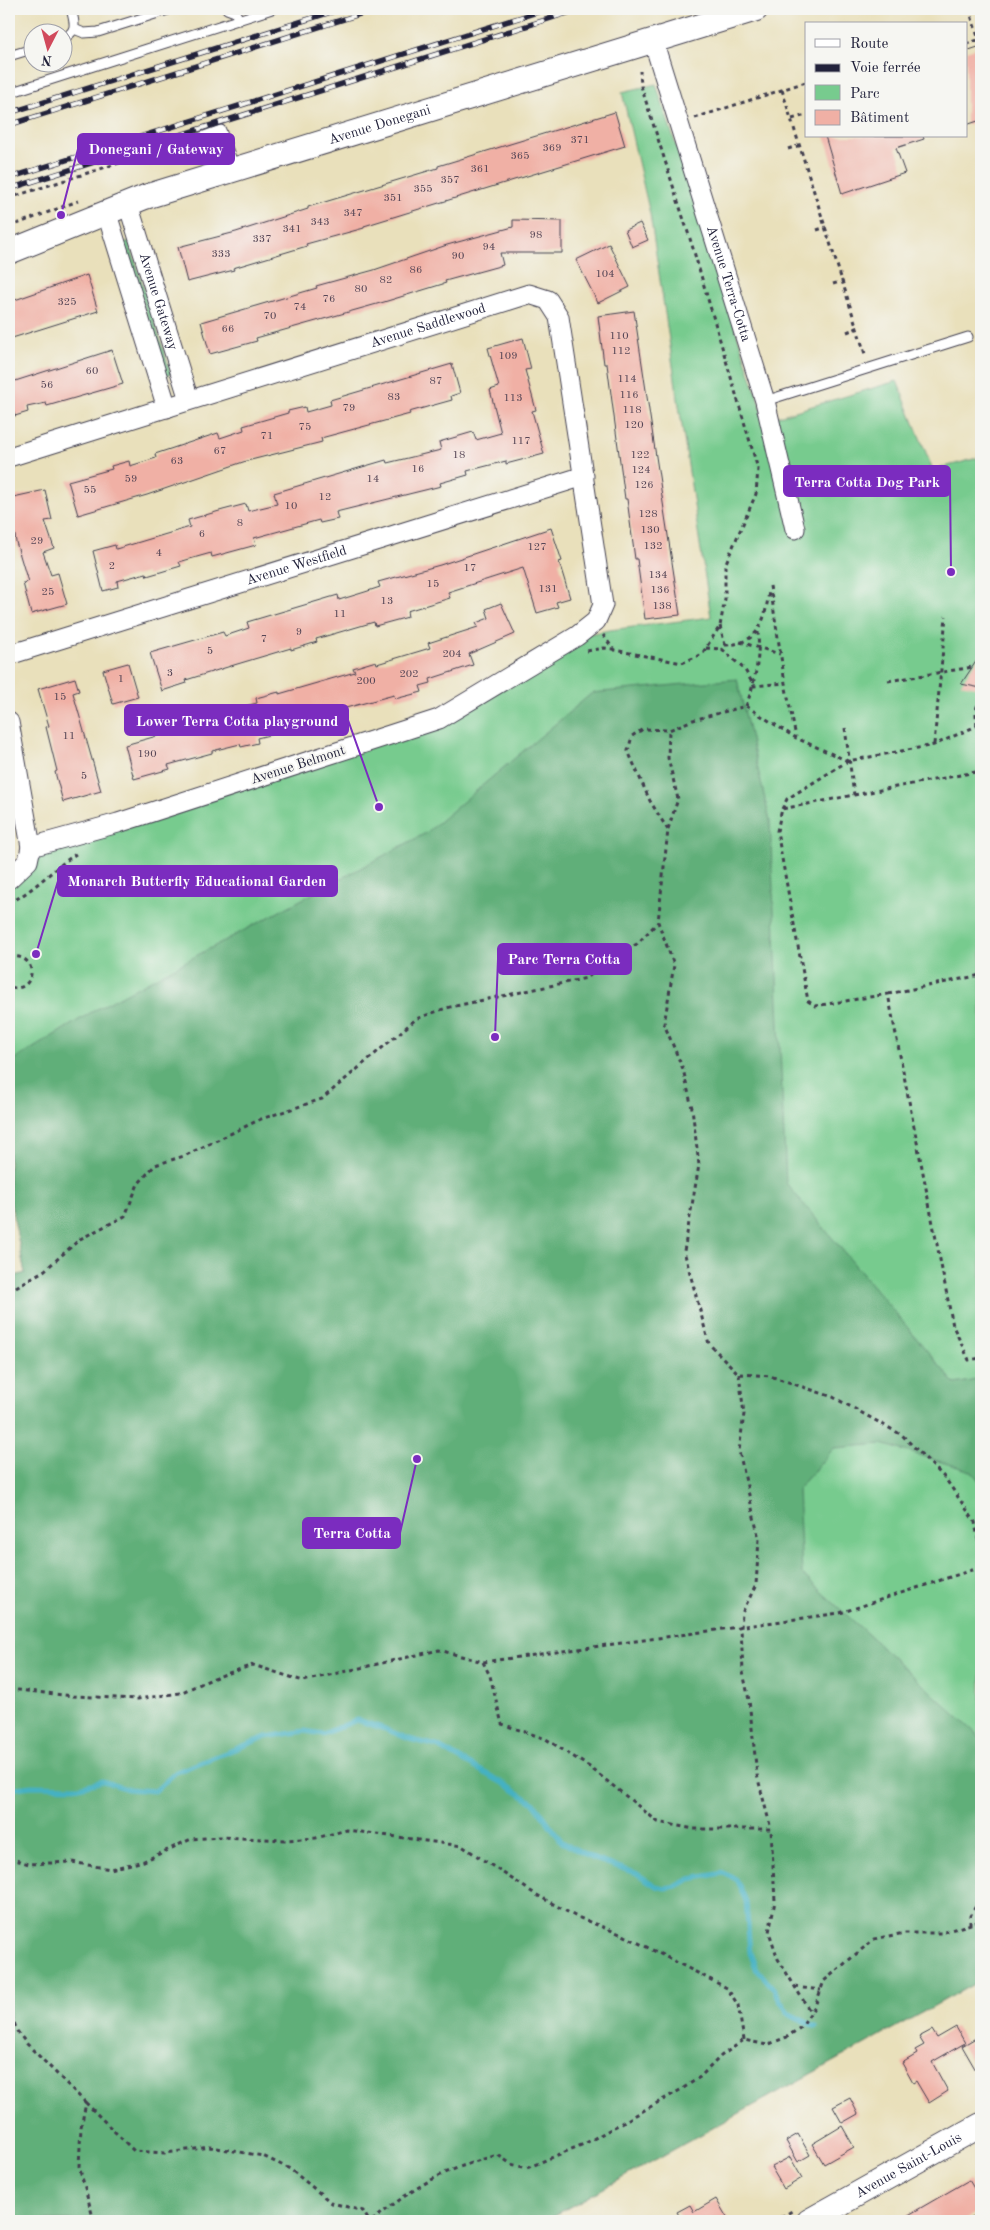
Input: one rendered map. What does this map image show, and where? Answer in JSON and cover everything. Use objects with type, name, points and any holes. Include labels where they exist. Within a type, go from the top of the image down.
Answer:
[{"type":"street","name":"Avenue Donegani","points":[[9,252],[117,209],[235,170],[756,9]]},
{"type":"street","name":"Avenue Terra-Cotta","points":[[653,40],[765,401],[794,529]]},
{"type":"street","name":"Avenue Gateway","points":[[117,209],[189,400]]},
{"type":"street","name":"Avenue Gateway","points":[[117,209],[167,408]]},
{"type":"street","name":"Avenue Saddlewood","points":[[9,458],[529,294],[548,300],[559,317],[603,606]]},
{"type":"street","name":"Avenue Westfield","points":[[9,655],[584,476]]},
{"type":"street","name":"Avenue Belmont","points":[[31,847],[118,823],[439,719],[578,636],[596,621],[603,606]]},
{"type":"street","points":[[9,722],[31,847],[28,861],[9,879]]},
{"type":"street","name":"Avenue Saint-Louis","points":[[810,2221],[981,2125]]},
{"type":"lane","points":[[71,9],[75,24],[72,32]]},
{"type":"lane","points":[[74,29],[84,33],[98,32],[171,9]]},
{"type":"lane","points":[[227,9],[235,12],[239,20]]},
{"type":"lane","points":[[9,93],[272,9]]},
{"type":"lane","points":[[9,56],[22,52]]},
{"type":"lane","points":[[196,139],[221,130],[235,170]]},
{"type":"lane","points":[[765,401],[968,337]]},
{"type":"path","points":[[968,9],[980,39],[968,43]]},
{"type":"path","points":[[601,632],[614,650],[682,663],[702,654],[720,626],[725,599],[725,565],[756,494],[758,469],[692,244],[641,86],[640,71]]},
{"type":"path","points":[[678,123],[805,82]]},
{"type":"path","points":[[782,90],[867,358]]},
{"type":"path","points":[[792,119],[805,116]]},
{"type":"path","points":[[9,198],[196,139]]},
{"type":"path","points":[[788,149],[800,145]]},
{"type":"path","points":[[817,230],[826,227]]},
{"type":"path","points":[[833,284],[843,281]]},
{"type":"path","points":[[847,332],[857,328]]},
{"type":"path","points":[[746,706],[754,686],[760,648],[758,632],[766,614],[770,586],[780,654],[796,738]]},
{"type":"path","points":[[934,745],[946,616]]},
{"type":"path","points":[[720,626],[725,645]]},
{"type":"path","points":[[722,649],[725,645],[740,642],[758,632]]},
{"type":"path","points":[[740,642],[780,654]]},
{"type":"path","points":[[706,648],[722,649],[745,670],[754,686]]},
{"type":"path","points":[[888,682],[973,667]]},
{"type":"path","points":[[754,686],[785,683]]},
{"type":"path","points":[[981,701],[975,712],[979,724],[934,745],[848,761],[787,799],[782,809],[777,831],[808,1001],[815,1006],[888,994],[981,975]]},
{"type":"path","points":[[668,830],[650,801],[628,751],[632,736],[644,729],[669,730],[693,720],[746,706],[796,738],[848,761]]},
{"type":"path","points":[[845,728],[854,795]]},
{"type":"path","points":[[669,730],[668,758],[678,799],[668,830],[658,922],[674,965],[664,1024],[683,1069],[692,1108],[700,1166],[684,1251],[709,1344],[739,1374],[744,1414],[739,1451],[759,1539],[756,1585],[742,1614],[743,1672],[749,1700],[757,1775],[771,1829],[775,1901],[769,1932],[778,1959],[811,2014]]},
{"type":"path","points":[[782,809],[981,771]]},
{"type":"path","points":[[9,1291],[45,1270],[80,1239],[125,1216],[138,1184],[155,1165],[184,1156],[261,1119],[322,1099],[416,1019],[446,1008],[587,978],[610,958],[637,944],[658,922]]},
{"type":"path","points":[[9,957],[23,958],[32,970],[27,984],[21,988],[9,987]]},
{"type":"path","points":[[888,994],[953,1326],[969,1360],[981,1358]]},
{"type":"path","points":[[739,1374],[770,1376],[833,1397],[902,1435],[945,1478],[975,1522],[981,1557]]},
{"type":"path","points":[[9,1689],[73,1696],[138,1699],[180,1693],[214,1678],[253,1665],[303,1681],[439,1650],[484,1662],[840,1613],[981,1567]]},
{"type":"path","points":[[484,1662],[490,1676],[502,1724],[546,1739],[591,1768],[658,1822],[694,1829],[771,1829]]},
{"type":"path","points":[[9,1858],[29,1864],[72,1862],[110,1869],[144,1860],[191,1839],[220,1837],[285,1840],[316,1838],[347,1830],[462,1846],[535,1894],[576,1916],[632,1940],[726,1988],[738,2005],[744,2040]]},
{"type":"path","points":[[970,1924],[970,1916],[981,1898]]},
{"type":"path","points":[[9,2008],[17,2031],[27,2044],[134,2151],[165,2153],[212,2147],[263,2156],[290,2168],[332,2203],[363,2211],[371,2221],[405,2195],[429,2180],[464,2164],[498,2155],[511,2164],[528,2168],[586,2144],[682,2089],[700,2077],[721,2056],[744,2040],[765,2044],[787,2037],[801,2028],[811,2014],[824,1981],[874,1939],[904,1933],[941,1933],[981,1921]]},
{"type":"path","points":[[794,1986],[821,1990]]},
{"type":"path","points":[[86,2103],[81,2127],[79,2166],[94,2221]]},
{"type":"green space","points":[[656,84],[765,420],[897,381],[933,470],[981,457],[981,1980],[544,2221],[9,2221],[9,1278],[25,1273],[9,1194],[9,879],[31,847],[439,719],[577,636],[711,617],[650,214],[622,92]]},
{"type":"green space","points":[[129,241],[171,374],[165,376],[124,243]]},
{"type":"green space","points":[[737,679],[770,821],[786,1183],[955,1384],[981,1379],[981,1483],[971,1471],[882,1444],[834,1448],[798,1489],[802,1574],[981,1738],[981,1980],[544,2221],[9,2221],[9,1278],[25,1273],[9,1194],[9,1063],[95,1010],[426,833],[592,693]]},
{"type":"building","points":[[981,46],[981,120],[968,124],[968,50]]},
{"type":"building","points":[[615,112],[625,146],[364,226],[364,228],[306,244],[307,246],[233,268],[234,270],[187,282],[178,247],[236,232],[308,209],[308,207]]},
{"type":"building","points":[[826,138],[924,138],[896,148],[905,173],[842,194]]},
{"type":"building","points":[[513,220],[562,221],[562,253],[500,253],[503,265],[445,281],[446,283],[384,302],[256,338],[257,341],[210,354],[201,322],[317,288],[316,286],[374,270],[447,245],[513,227]]},
{"type":"building","points":[[640,223],[648,240],[632,247],[625,230]]},
{"type":"building","points":[[609,244],[630,287],[598,303],[576,260]]},
{"type":"building","points":[[87,275],[98,311],[9,339],[9,302]]},
{"type":"building","points":[[634,311],[680,615],[645,619],[627,499],[625,499],[607,364],[604,364],[598,316]]},
{"type":"building","points":[[523,338],[531,369],[525,370],[536,410],[532,411],[544,454],[506,464],[506,461],[467,471],[468,475],[440,483],[441,486],[336,512],[338,519],[320,523],[319,520],[254,538],[256,545],[212,557],[211,553],[179,562],[181,566],[147,576],[146,573],[117,581],[118,587],[103,591],[93,551],[115,545],[116,549],[190,527],[188,520],[246,504],[248,511],[277,504],[274,493],[386,460],[387,463],[441,450],[439,442],[473,432],[476,440],[501,433],[490,390],[499,387],[488,348]]},
{"type":"building","points":[[112,350],[123,384],[47,406],[46,403],[27,407],[28,412],[15,416],[9,396],[9,383]]},
{"type":"building","points":[[452,364],[460,393],[451,396],[452,400],[409,412],[410,414],[321,438],[322,442],[243,462],[147,495],[78,515],[68,481],[112,469],[111,466],[129,461],[130,466],[156,458],[155,454],[218,433],[220,438],[244,430],[243,426],[288,413],[288,411],[305,407],[306,412],[331,405],[330,400]]},
{"type":"building","points":[[45,490],[52,520],[45,521],[54,548],[43,552],[51,575],[58,573],[67,604],[31,614],[23,583],[28,582],[16,542],[9,498]]},
{"type":"building","points":[[551,528],[562,561],[559,562],[570,598],[556,602],[558,607],[537,613],[523,568],[448,592],[450,598],[407,611],[408,617],[375,626],[374,622],[316,639],[317,642],[186,680],[187,683],[162,691],[150,653],[223,632],[225,636],[249,628],[247,622],[338,595],[339,600],[365,592],[380,587],[378,582],[440,565]]},
{"type":"building","points":[[501,603],[515,634],[469,654],[473,665],[430,679],[431,683],[420,686],[422,692],[395,699],[394,695],[327,713],[329,720],[257,738],[258,743],[241,747],[240,744],[212,751],[212,753],[168,765],[170,769],[134,779],[125,745],[171,732],[169,725],[257,703],[256,698],[279,692],[279,694],[355,672],[353,668],[376,661],[377,664],[430,648],[428,643],[478,627],[476,623],[489,618],[486,609]]},
{"type":"building","points":[[981,654],[981,688],[961,684]]},
{"type":"building","points":[[128,663],[138,697],[113,704],[103,670]]},
{"type":"building","points":[[75,678],[79,691],[73,693],[101,791],[63,802],[46,727],[49,726],[38,689]]},
{"type":"building","points":[[956,2027],[965,2043],[932,2062],[948,2091],[929,2103],[916,2081],[913,2083],[902,2063],[917,2054],[915,2050],[924,2045],[919,2037],[932,2030],[937,2038]]},
{"type":"building","points":[[981,2035],[981,2079],[962,2046]]},
{"type":"building","points":[[850,2098],[858,2114],[842,2123],[833,2107]]},
{"type":"building","points":[[842,2126],[854,2147],[824,2164],[812,2144]]},
{"type":"building","points":[[798,2134],[810,2155],[798,2162],[786,2141]]},
{"type":"building","points":[[790,2157],[802,2178],[784,2189],[771,2167]]},
{"type":"building","points":[[969,2180],[981,2200],[981,2211],[964,2221],[898,2221]]},
{"type":"building","points":[[716,2199],[729,2221],[677,2221],[681,2219],[677,2212],[690,2205],[694,2212]]},
{"type":"waterway","points":[[9,1789],[32,1786],[79,1787],[103,1781],[127,1789],[155,1791],[176,1772],[266,1737],[305,1731],[323,1734],[357,1720],[409,1739],[437,1746],[508,1786],[535,1804],[562,1842],[594,1859],[636,1873],[656,1886],[665,1888],[677,1886],[690,1879],[723,1873],[736,1879],[746,1901],[750,1953],[756,1968],[773,1988],[788,2013],[816,2027]]},
{"type":"railway","points":[[9,113],[341,9]]},
{"type":"railway","points":[[9,125],[376,9]]},
{"type":"railway","points":[[9,178],[547,9]]},
{"type":"railway","points":[[9,189],[580,9]]},
{"type":"place","name":"Donegani / Gateway","points":[[61,215]]},
{"type":"place","name":"Terra Cotta Dog Park","points":[[951,572]]},
{"type":"place","name":"Lower Terra Cotta playground","points":[[379,807]]},
{"type":"place","name":"Monarch Butterfly Educational Garden","points":[[36,954]]},
{"type":"place","name":"Parc Terra Cotta","points":[[495,1037]]},
{"type":"place","name":"Terra Cotta","points":[[417,1459]]}]
